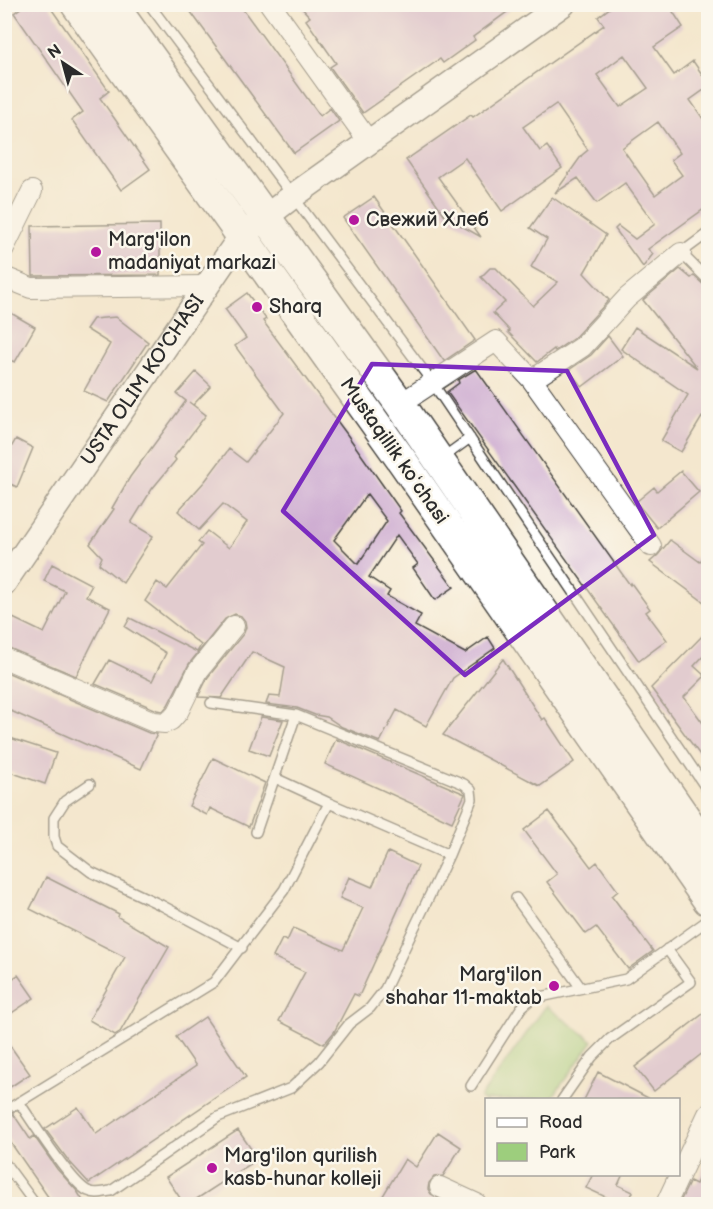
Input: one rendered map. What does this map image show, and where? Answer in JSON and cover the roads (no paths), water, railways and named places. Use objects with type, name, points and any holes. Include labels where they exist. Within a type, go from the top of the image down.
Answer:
[{"type":"main road","name":"Mustaqillik koʻchasi","points":[[76,4],[397,452],[708,900]]},
{"type":"main road","name":"Mustaqillik koʻchasi","points":[[112,4],[400,404],[708,851]]},
{"type":"street","points":[[270,4],[369,142]]},
{"type":"street","name":"USTA OLIM KO'CHASI","points":[[4,584],[242,236],[293,196],[563,4]]},
{"type":"street","points":[[4,248],[32,190]]},
{"type":"street","points":[[532,380],[582,347],[627,298],[681,253]]},
{"type":"street","points":[[4,277],[31,288],[207,286]]},
{"type":"street","points":[[400,404],[496,341],[532,380],[651,546]]},
{"type":"street","points":[[4,658],[153,722],[165,723],[178,712],[198,671],[234,626]]},
{"type":"street","points":[[680,1174],[708,1114]]},
{"type":"street","points":[[666,1204],[679,1176]]},
{"type":"street","points":[[440,1187],[477,1204]]},
{"type":"lane","points":[[149,4],[432,382],[708,791]]},
{"type":"lane","points":[[708,233],[681,253],[708,280]]},
{"type":"lane","points":[[439,460],[470,438]]},
{"type":"lane","points":[[211,703],[296,715],[464,784],[471,790],[472,799],[449,855],[385,989],[370,1008],[349,1024],[319,1062],[291,1088],[218,1117],[111,1191],[95,1194],[85,1190],[16,1104],[214,982],[284,890],[329,803]]},
{"type":"lane","points":[[256,832],[296,715]]},
{"type":"lane","points":[[275,778],[449,855]]},
{"type":"lane","points":[[90,784],[65,801],[54,818],[54,837],[57,846],[91,873],[161,904],[242,948]]},
{"type":"lane","points":[[516,898],[581,988]]},
{"type":"lane","points":[[471,1086],[521,1008],[531,999],[626,979],[708,920]]},
{"type":"lane","points":[[563,1098],[592,1058],[610,1039],[691,982],[667,949]]},
{"type":"lane","points":[[4,1162],[35,1204]]},
{"type":"place","name":"Свежий Хлеб","points":[[354,220]]},
{"type":"place","name":"Marg'ilon madaniyat markazi","points":[[96,252]]},
{"type":"place","name":"Sharq","points":[[257,307]]},
{"type":"place","name":"Marg'ilon shahar 11-maktab","points":[[554,986]]},
{"type":"place","name":"Marg'ilon qurilish kasb-hunar kolleji","points":[[212,1168]]}]
